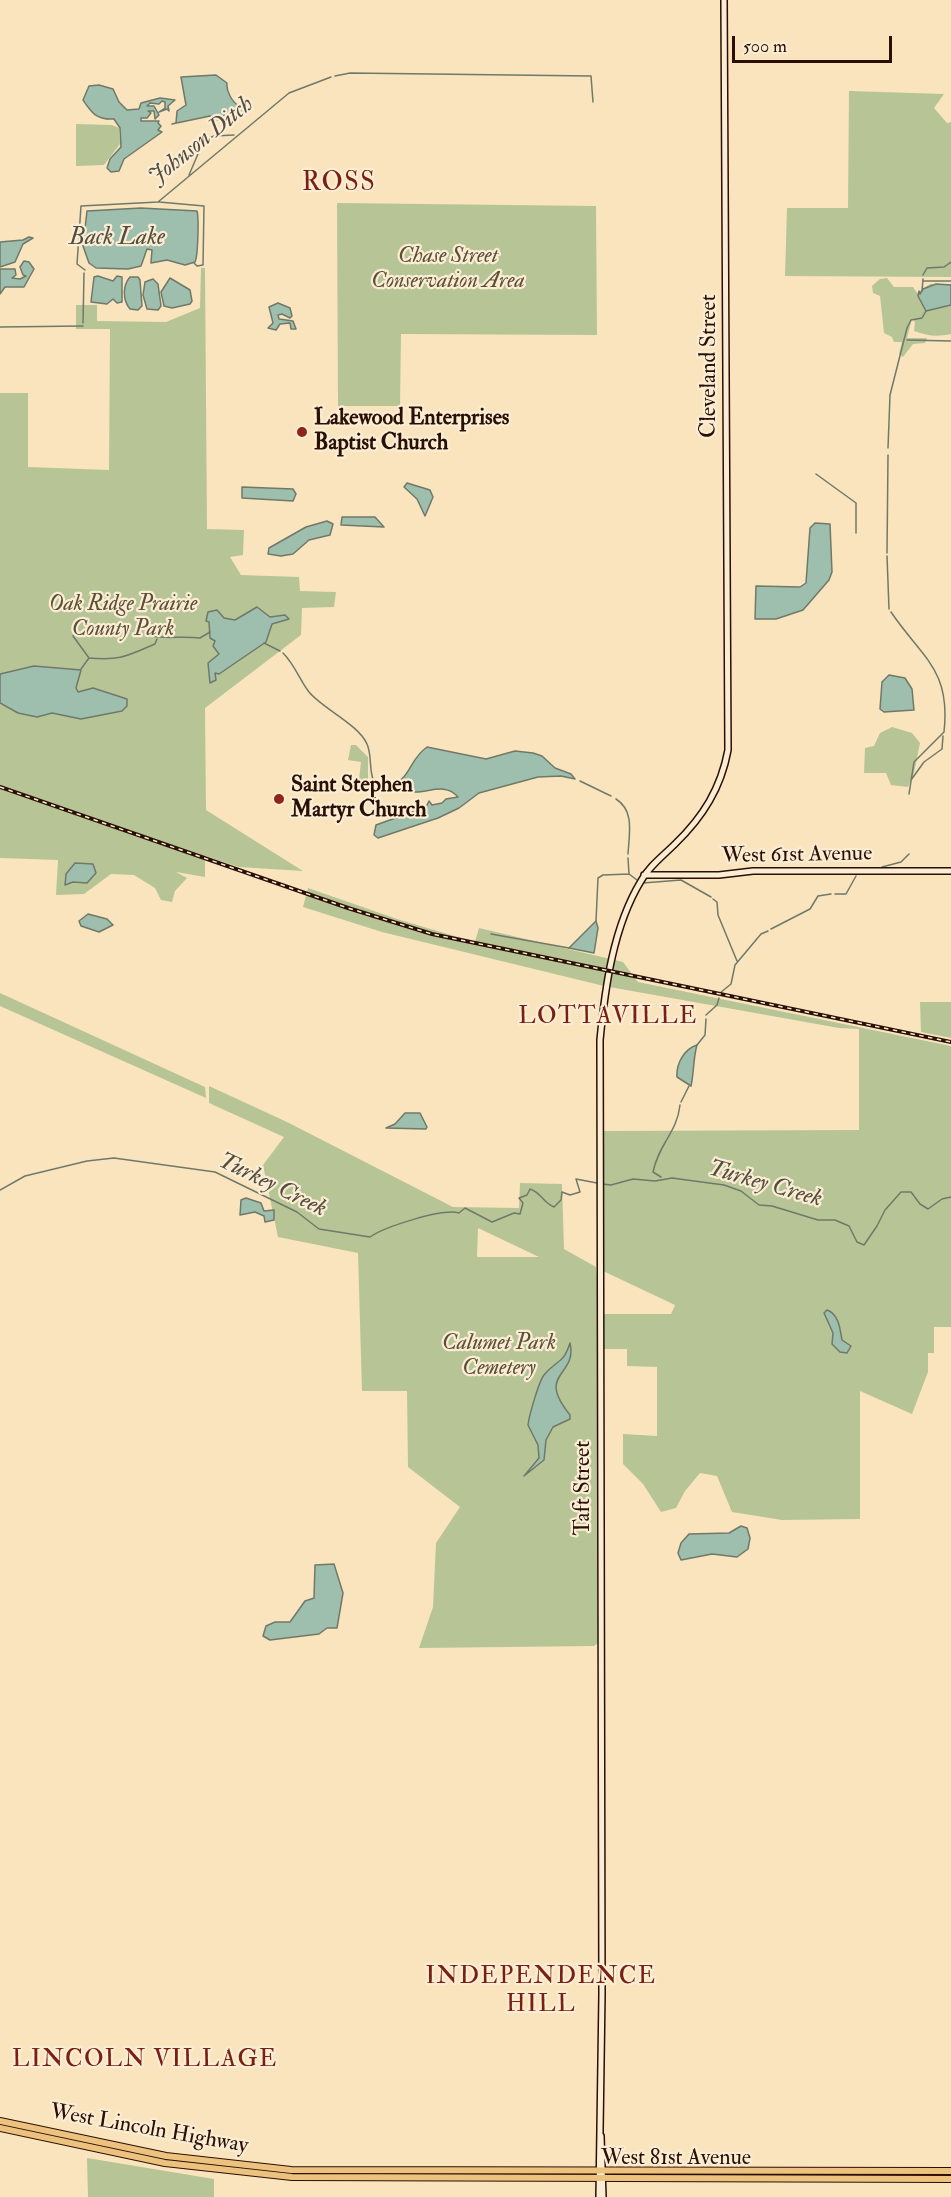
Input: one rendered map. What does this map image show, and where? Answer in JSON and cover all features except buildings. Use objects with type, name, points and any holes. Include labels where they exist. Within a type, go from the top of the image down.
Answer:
[{"type":"main road","name":"Cleveland Street","points":[[724,0],[728,732]]},
{"type":"main road","name":"Taft Street","points":[[601,2197],[600,1063],[603,1016],[623,917],[644,875],[696,822],[710,803],[725,765],[728,732]]},
{"type":"main road","points":[[653,866],[654,872],[659,875]]},
{"type":"main road","name":"West 61st Avenue","points":[[644,875],[719,875],[753,871],[951,871]]},
{"type":"main road","name":"West Lincoln Highway","points":[[0,2121],[130,2150],[217,2163],[291,2170],[400,2173]]},
{"type":"main road","name":"West Lincoln Highway","points":[[0,2128],[129,2157],[216,2170],[292,2177],[400,2173]]},
{"type":"main road","name":"West 81st Avenue","points":[[400,2173],[951,2171]]},
{"type":"main road","name":"West 81st Avenue","points":[[601,2173],[951,2179]]},
{"type":"green space","points":[[849,91],[944,94],[934,108],[947,123],[951,122],[951,277],[785,276],[787,208],[848,208]]},
{"type":"green space","points":[[76,124],[112,125],[119,128],[120,144],[104,165],[76,166]]},
{"type":"green space","name":"Chase Street Conservation Area","points":[[337,203],[596,206],[597,335],[401,334],[400,406],[338,406]]},
{"type":"green space","name":"Oak Ridge Prairie County Park","points":[[201,268],[205,268],[207,529],[244,530],[243,555],[230,557],[241,575],[299,577],[300,591],[336,592],[334,607],[302,608],[301,635],[205,708],[206,810],[303,871],[239,867],[205,856],[205,877],[176,872],[187,878],[175,891],[172,902],[161,900],[155,888],[134,875],[111,874],[84,894],[56,895],[58,860],[0,858],[0,393],[28,393],[28,467],[109,470],[110,329],[76,329],[76,305],[97,305],[97,321],[166,322],[200,308]]},
{"type":"green space","points":[[887,278],[894,287],[913,287],[917,293],[930,284],[951,284],[951,334],[932,336],[914,331],[915,322],[912,319],[907,338],[927,338],[925,343],[913,344],[903,357],[899,354],[902,342],[894,342],[892,337],[884,333],[880,296],[873,293],[872,286],[880,279]]},
{"type":"green space","points":[[892,727],[912,733],[920,743],[914,773],[908,787],[891,785],[886,773],[864,773],[865,748],[874,746],[880,733]]},
{"type":"green space","points":[[351,745],[356,745],[368,757],[368,783],[363,788],[358,788],[361,762],[348,760]]},
{"type":"green space","points":[[308,888],[400,920],[475,942],[479,928],[623,962],[638,982],[951,1046],[951,1327],[934,1327],[934,1353],[928,1353],[928,1372],[912,1414],[860,1391],[860,1519],[782,1520],[732,1512],[717,1476],[700,1473],[685,1491],[676,1508],[661,1512],[643,1484],[623,1464],[623,1434],[657,1436],[657,1367],[627,1366],[627,1349],[601,1349],[601,1314],[671,1314],[675,1305],[603,1271],[602,1131],[859,1130],[859,1029],[839,1028],[604,986],[382,932],[303,907]]},
{"type":"green space","points":[[0,993],[205,1087],[206,1098],[0,1006]]},
{"type":"green space","points":[[920,1002],[951,1002],[951,1038],[921,1032]]},
{"type":"green space","name":"Calumet Park Cemetery","points":[[209,1086],[287,1122],[453,1207],[519,1208],[520,1183],[562,1184],[564,1249],[596,1267],[597,1278],[598,1643],[594,1646],[419,1648],[433,1607],[436,1543],[460,1507],[408,1467],[407,1391],[362,1391],[358,1253],[278,1237],[263,1165],[284,1137],[209,1103]],"holes":[[[478,1228],[539,1257],[477,1257]]]},
{"type":"green space","points":[[87,2158],[214,2179],[214,2197],[88,2197]]},
{"type":"water","points":[[216,75],[227,83],[234,102],[239,106],[242,104],[246,109],[239,117],[228,112],[218,120],[210,116],[172,124],[176,123],[177,111],[186,105],[181,77]]},
{"type":"water","points":[[99,85],[113,89],[119,102],[127,110],[139,109],[141,103],[160,98],[175,100],[168,106],[169,111],[167,109],[159,112],[165,108],[165,102],[162,101],[159,104],[150,103],[147,106],[154,106],[159,115],[155,119],[154,111],[148,111],[151,113],[147,118],[141,118],[141,121],[159,121],[161,126],[158,130],[162,132],[124,159],[119,171],[111,172],[107,168],[110,159],[121,147],[120,128],[114,119],[103,118],[95,114],[83,100],[89,86]]},
{"type":"water","name":"Back Lake","points":[[141,208],[197,211],[198,237],[195,262],[185,265],[167,260],[151,263],[152,250],[147,249],[141,266],[128,269],[96,268],[89,263],[83,246],[87,211]]},
{"type":"water","points":[[33,238],[23,244],[15,262],[0,267],[0,242],[23,240]]},
{"type":"water","points":[[24,261],[29,262],[34,269],[24,287],[5,287],[0,294],[0,269],[15,269],[16,275],[12,278],[20,279],[26,276],[23,275],[20,267]]},
{"type":"water","points":[[98,276],[113,281],[117,276],[122,277],[122,302],[117,303],[113,299],[107,304],[91,302],[94,277]]},
{"type":"water","points":[[130,277],[138,277],[140,280],[142,306],[138,310],[130,309],[125,297],[125,288]]},
{"type":"water","points":[[170,278],[190,290],[192,301],[190,304],[172,308],[164,306],[161,292]]},
{"type":"water","points":[[153,279],[158,284],[161,306],[158,310],[147,309],[143,295],[145,282]]},
{"type":"water","points":[[936,284],[951,285],[951,305],[926,311],[918,296],[919,291],[920,294],[923,289]]},
{"type":"water","points":[[278,303],[290,308],[292,316],[290,318],[282,314],[278,315],[279,319],[293,321],[296,329],[291,329],[290,323],[280,324],[276,330],[268,328],[273,323],[269,307]]},
{"type":"water","points":[[407,483],[430,490],[433,497],[425,516],[417,499],[404,487]]},
{"type":"water","points":[[242,487],[293,489],[296,494],[293,501],[242,498]]},
{"type":"water","points":[[342,517],[375,517],[384,527],[341,525]]},
{"type":"water","points":[[327,521],[333,524],[330,535],[309,540],[293,554],[281,556],[268,554],[269,548],[306,527]]},
{"type":"water","points":[[815,523],[830,524],[832,572],[829,580],[803,610],[776,619],[755,619],[756,586],[800,587],[806,583],[810,528]]},
{"type":"water","points":[[257,607],[270,617],[285,615],[289,619],[272,624],[266,642],[219,674],[215,673],[216,680],[210,683],[208,663],[219,654],[213,646],[215,641],[210,638],[209,622],[206,621],[208,612],[217,610],[224,618],[235,620]]},
{"type":"water","points":[[34,666],[81,670],[76,688],[78,692],[93,688],[127,699],[127,706],[122,711],[81,719],[52,713],[37,717],[18,713],[0,703],[0,674]]},
{"type":"water","points":[[889,675],[905,678],[912,689],[914,710],[884,712],[880,709],[882,682]]},
{"type":"water","points":[[427,747],[486,759],[515,751],[533,753],[542,756],[555,768],[571,774],[575,779],[561,776],[538,777],[479,793],[459,808],[438,818],[378,838],[374,835],[376,825],[426,807],[429,801],[432,805],[458,797],[442,789],[419,792],[384,791],[385,788],[401,780],[416,758]]},
{"type":"water","points":[[75,863],[93,864],[96,873],[87,883],[73,882],[65,885],[66,874]]},
{"type":"water","points":[[88,914],[107,919],[113,925],[99,932],[81,926],[79,921]]},
{"type":"water","points":[[596,921],[598,928],[594,953],[569,948]]},
{"type":"water","points":[[697,1045],[691,1086],[677,1077],[677,1072],[679,1062],[685,1053]]},
{"type":"water","points":[[405,1113],[420,1113],[426,1129],[386,1128],[395,1124]]},
{"type":"water","points":[[246,1198],[261,1203],[264,1211],[274,1210],[274,1220],[265,1222],[264,1216],[255,1212],[240,1215],[241,1200]]},
{"type":"water","points":[[827,1310],[836,1318],[842,1340],[851,1346],[847,1353],[840,1352],[832,1344],[833,1333],[824,1313]]},
{"type":"water","points":[[570,1343],[571,1354],[557,1382],[556,1390],[570,1419],[553,1427],[546,1440],[544,1460],[524,1476],[539,1458],[538,1445],[528,1425],[537,1391],[544,1375],[562,1359]]},
{"type":"water","points":[[741,1526],[747,1528],[750,1538],[748,1549],[737,1557],[712,1554],[681,1560],[678,1553],[681,1543],[689,1534],[729,1533]]},
{"type":"water","points":[[334,1564],[343,1593],[337,1628],[327,1628],[319,1634],[270,1640],[263,1636],[266,1626],[275,1622],[290,1622],[305,1601],[314,1598],[315,1565]]},
{"type":"waterway","name":"Johnson Ditch","points":[[335,76],[350,73],[591,76],[593,102]]},
{"type":"waterway","name":"Johnson Ditch","points":[[85,270],[77,264],[81,206],[158,202],[289,93],[331,77]]},
{"type":"waterway","points":[[189,175],[204,140],[214,136],[234,135]]},
{"type":"waterway","points":[[159,202],[204,206],[203,265],[197,266],[194,263]]},
{"type":"waterway","points":[[923,275],[927,268],[944,267],[951,262]]},
{"type":"waterway","name":"Johnson Ditch","points":[[83,323],[84,273]]},
{"type":"waterway","points":[[922,291],[923,279]]},
{"type":"waterway","points":[[923,281],[951,281]]},
{"type":"waterway","points":[[888,448],[890,395],[907,328],[911,320],[922,318],[926,311]]},
{"type":"waterway","name":"Johnson Ditch","points":[[0,327],[83,326]]},
{"type":"waterway","points":[[907,340],[951,341]]},
{"type":"waterway","points":[[887,553],[888,455]]},
{"type":"waterway","points":[[816,474],[856,503],[856,533]]},
{"type":"waterway","points":[[887,556],[889,609]]},
{"type":"waterway","points":[[891,612],[932,666],[943,693],[945,711],[944,732],[914,762],[909,794]]},
{"type":"waterway","points":[[82,618],[73,636],[89,658],[123,657],[155,644],[157,639]]},
{"type":"waterway","points":[[152,636],[200,638],[210,632]]},
{"type":"waterway","points":[[264,643],[280,651]]},
{"type":"waterway","points":[[283,653],[309,692],[362,737],[369,750],[374,782],[384,790]]},
{"type":"waterway","points":[[81,669],[89,658]]},
{"type":"waterway","points":[[911,780],[924,762],[942,749],[943,736]]},
{"type":"waterway","points":[[580,781],[611,796]]},
{"type":"waterway","points":[[616,799],[626,810],[630,824],[628,854]]},
{"type":"waterway","points":[[882,867],[901,862],[909,854]]},
{"type":"waterway","points":[[628,858],[629,874],[637,880]]},
{"type":"waterway","points":[[596,921],[598,878],[603,875],[629,874]]},
{"type":"waterway","points":[[835,894],[846,894],[856,876]]},
{"type":"waterway","points":[[643,883],[681,880],[711,897]]},
{"type":"waterway","points":[[771,929],[810,909],[818,896],[831,894]]},
{"type":"waterway","points":[[713,899],[717,902],[718,915],[737,961]]},
{"type":"waterway","points":[[720,993],[731,984],[735,965],[761,934],[768,931]]},
{"type":"waterway","points":[[491,934],[569,948]]},
{"type":"waterway","points":[[706,1015],[717,1005],[719,998]]},
{"type":"waterway","points":[[697,1045],[705,1035],[706,1019]]},
{"type":"waterway","points":[[681,1102],[689,1086]]},
{"type":"waterway","points":[[661,1177],[653,1172],[659,1153],[675,1123],[680,1105]]},
{"type":"waterway","name":"Turkey Creek","points":[[0,1190],[25,1176],[87,1161],[114,1158],[215,1172],[297,1212],[319,1229],[370,1237],[414,1219],[440,1213],[459,1213],[465,1208],[492,1222],[514,1213],[520,1214],[523,1203],[519,1198],[527,1195],[530,1189],[554,1207],[561,1200],[562,1192],[570,1195],[580,1192],[576,1179],[597,1183]]},
{"type":"waterway","name":"Turkey Creek","points":[[602,1184],[611,1185],[633,1179],[655,1181],[672,1178],[724,1185],[741,1191],[759,1205],[772,1206],[818,1220],[835,1220],[849,1226],[857,1242],[864,1245],[885,1210],[901,1192],[911,1192],[920,1204],[928,1209],[942,1199],[951,1197]]},
{"type":"railway","points":[[0,787],[348,908],[432,934],[951,1042]]},
{"type":"place","name":"Lakewood Enterprises Baptist Church","points":[[302,432]]},
{"type":"place","name":"Saint Stephen Martyr Church","points":[[279,799]]},
{"type":"district","name":"ROSS","points":[[339,184]]},
{"type":"district","name":"LOTTAVILLE","points":[[608,1018]]},
{"type":"district","name":"INDEPENDENCE HILL","points":[[541,1992]]},
{"type":"district","name":"LINCOLN VILLAGE","points":[[145,2061]]}]
